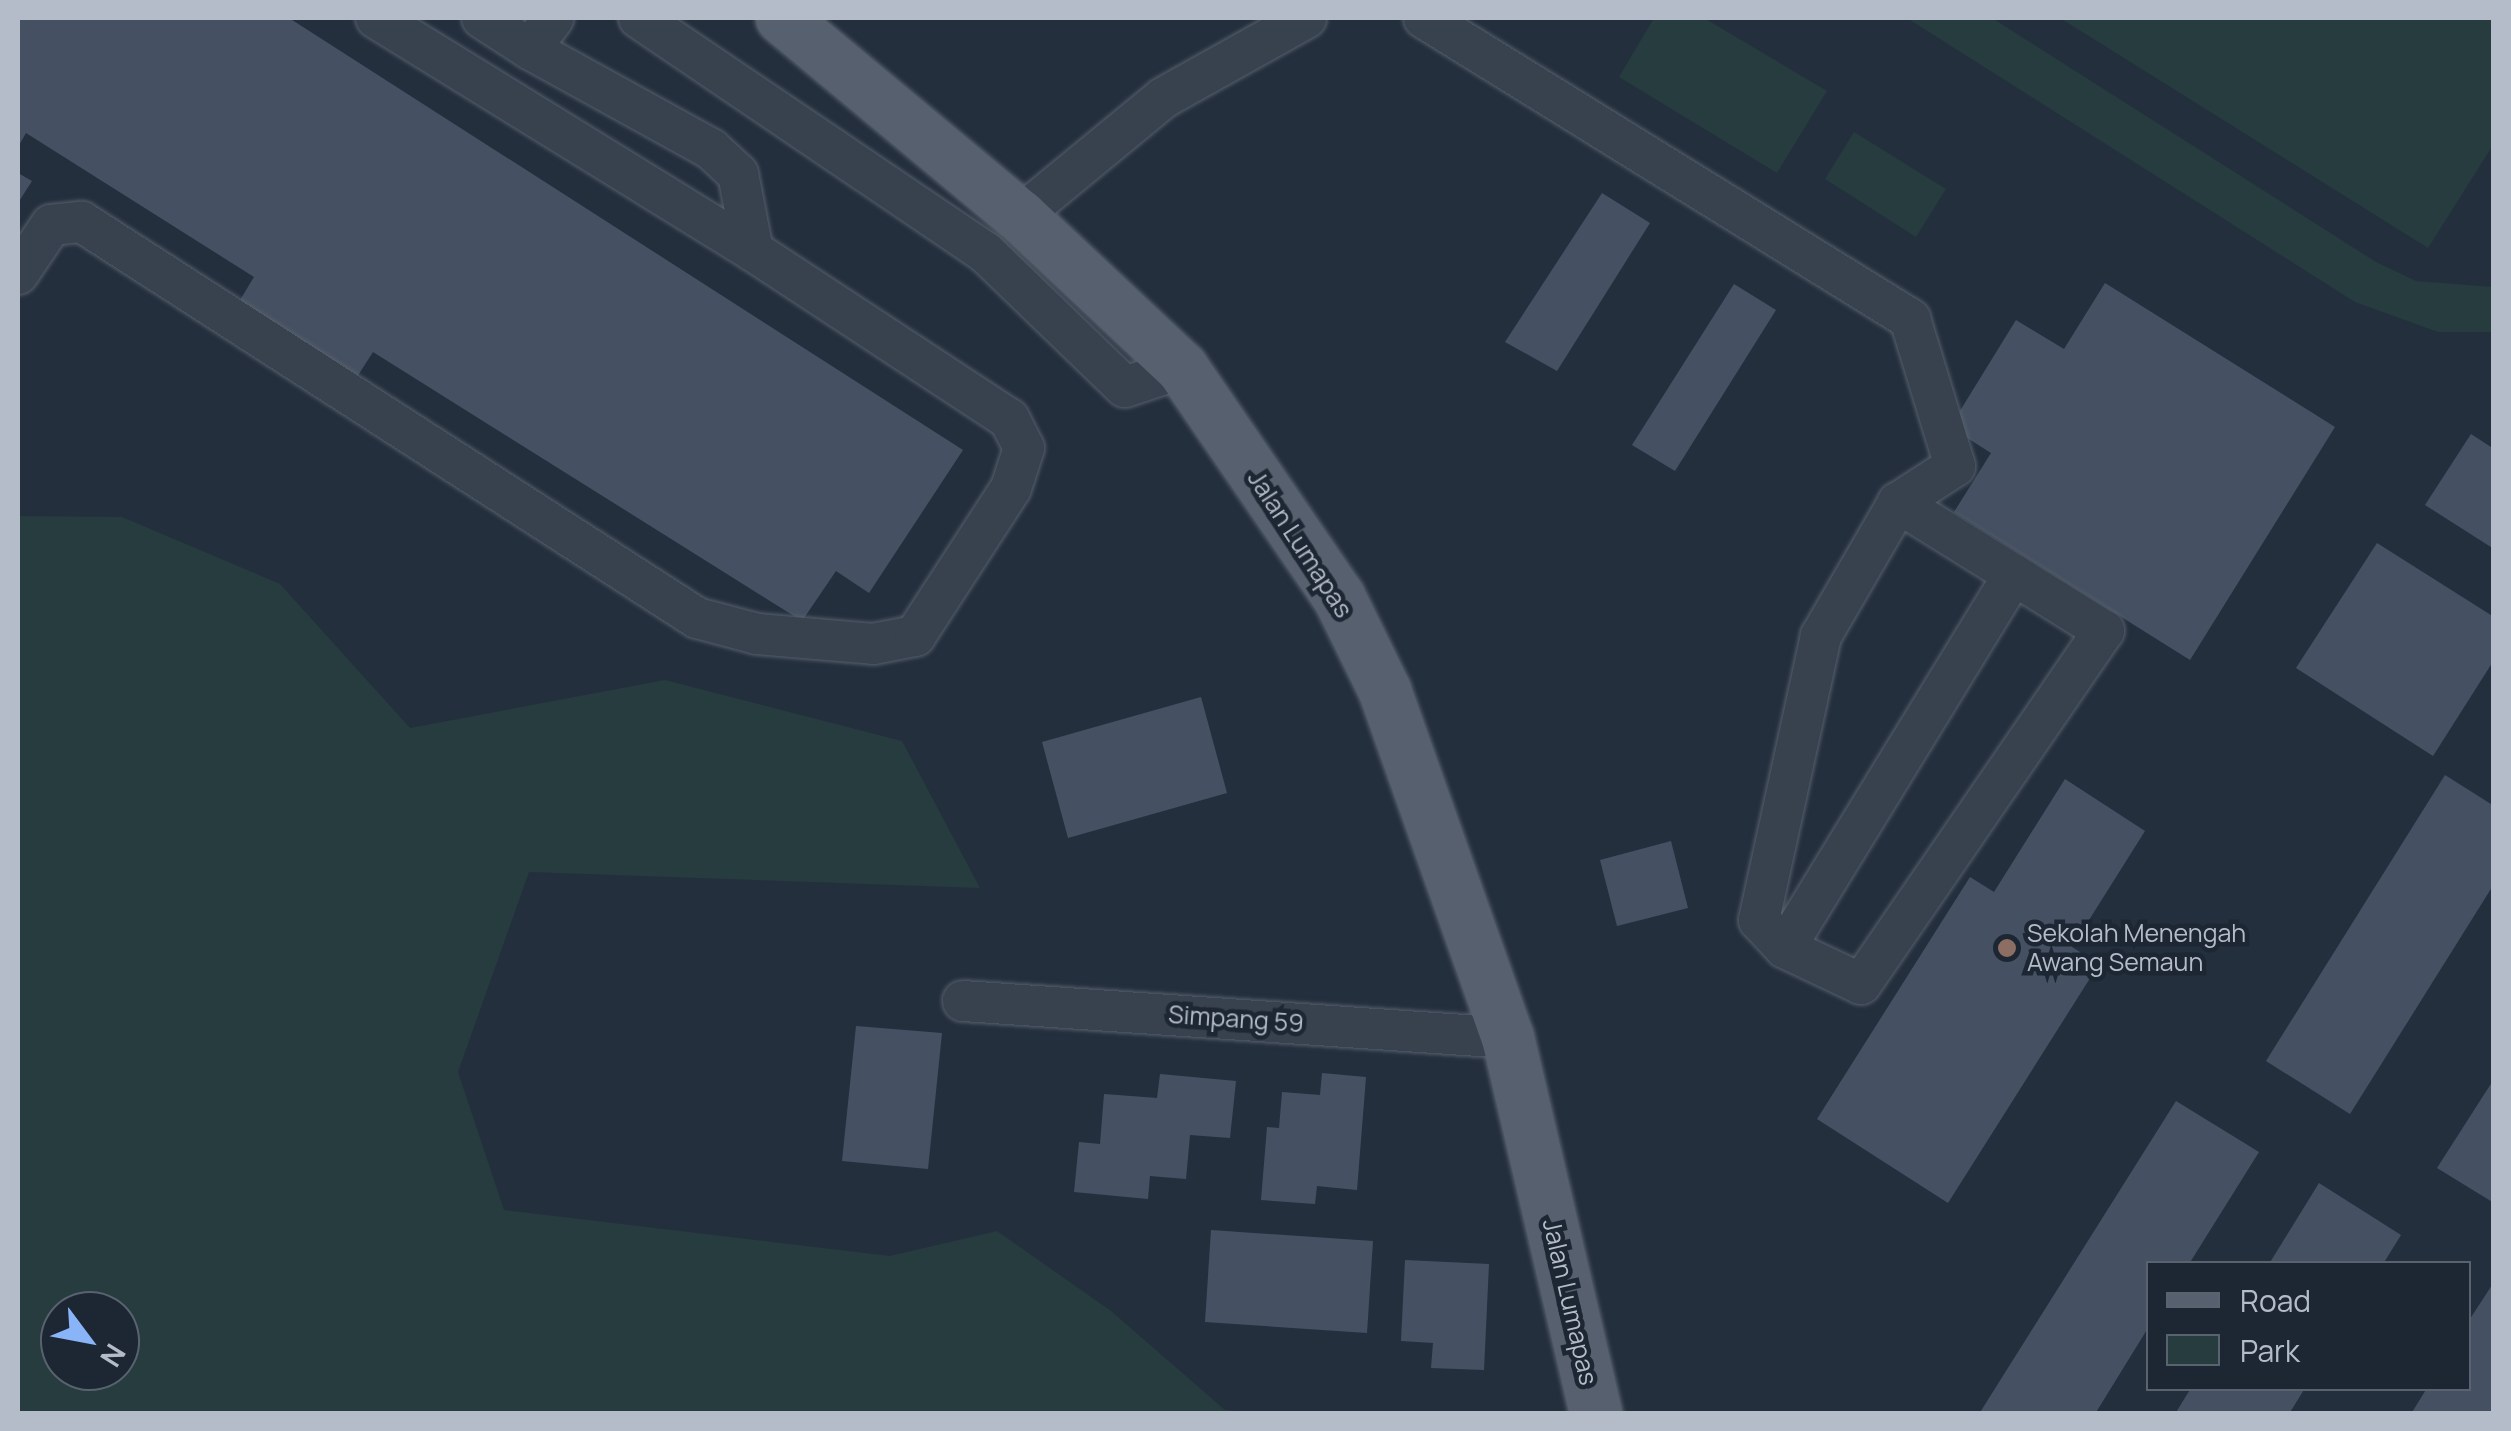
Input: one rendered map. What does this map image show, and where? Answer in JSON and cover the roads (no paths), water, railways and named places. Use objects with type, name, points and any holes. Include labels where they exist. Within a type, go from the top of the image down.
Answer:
[{"type":"main road","name":"Jalan Lumapas","points":[[782,18],[1020,216],[1182,368],[1340,597],[1385,691],[1508,1038],[1596,1414]]},
{"type":"street","points":[[18,274],[51,225],[82,222],[697,618],[776,636],[873,644],[914,636],[1011,488],[1024,448],[1009,418],[753,251],[376,18]]},
{"type":"street","points":[[482,18],[541,33],[724,161],[738,174],[753,251]]},
{"type":"street","points":[[638,18],[985,252],[1125,387],[1182,368]]},
{"type":"street","points":[[1020,216],[1163,98],[1306,18]]},
{"type":"street","points":[[1424,18],[1910,319],[1955,466],[1898,503],[1810,662],[1759,920],[1785,948],[1843,982],[1861,984],[1874,972],[2104,631],[1898,503]]},
{"type":"street","points":[[1785,948],[2014,575]]},
{"type":"street","name":"Simpang 59","points":[[963,1001],[1508,1038]]},
{"type":"place","name":"Sekolah Menengah Awang Semaun","points":[[2007,948]]}]
